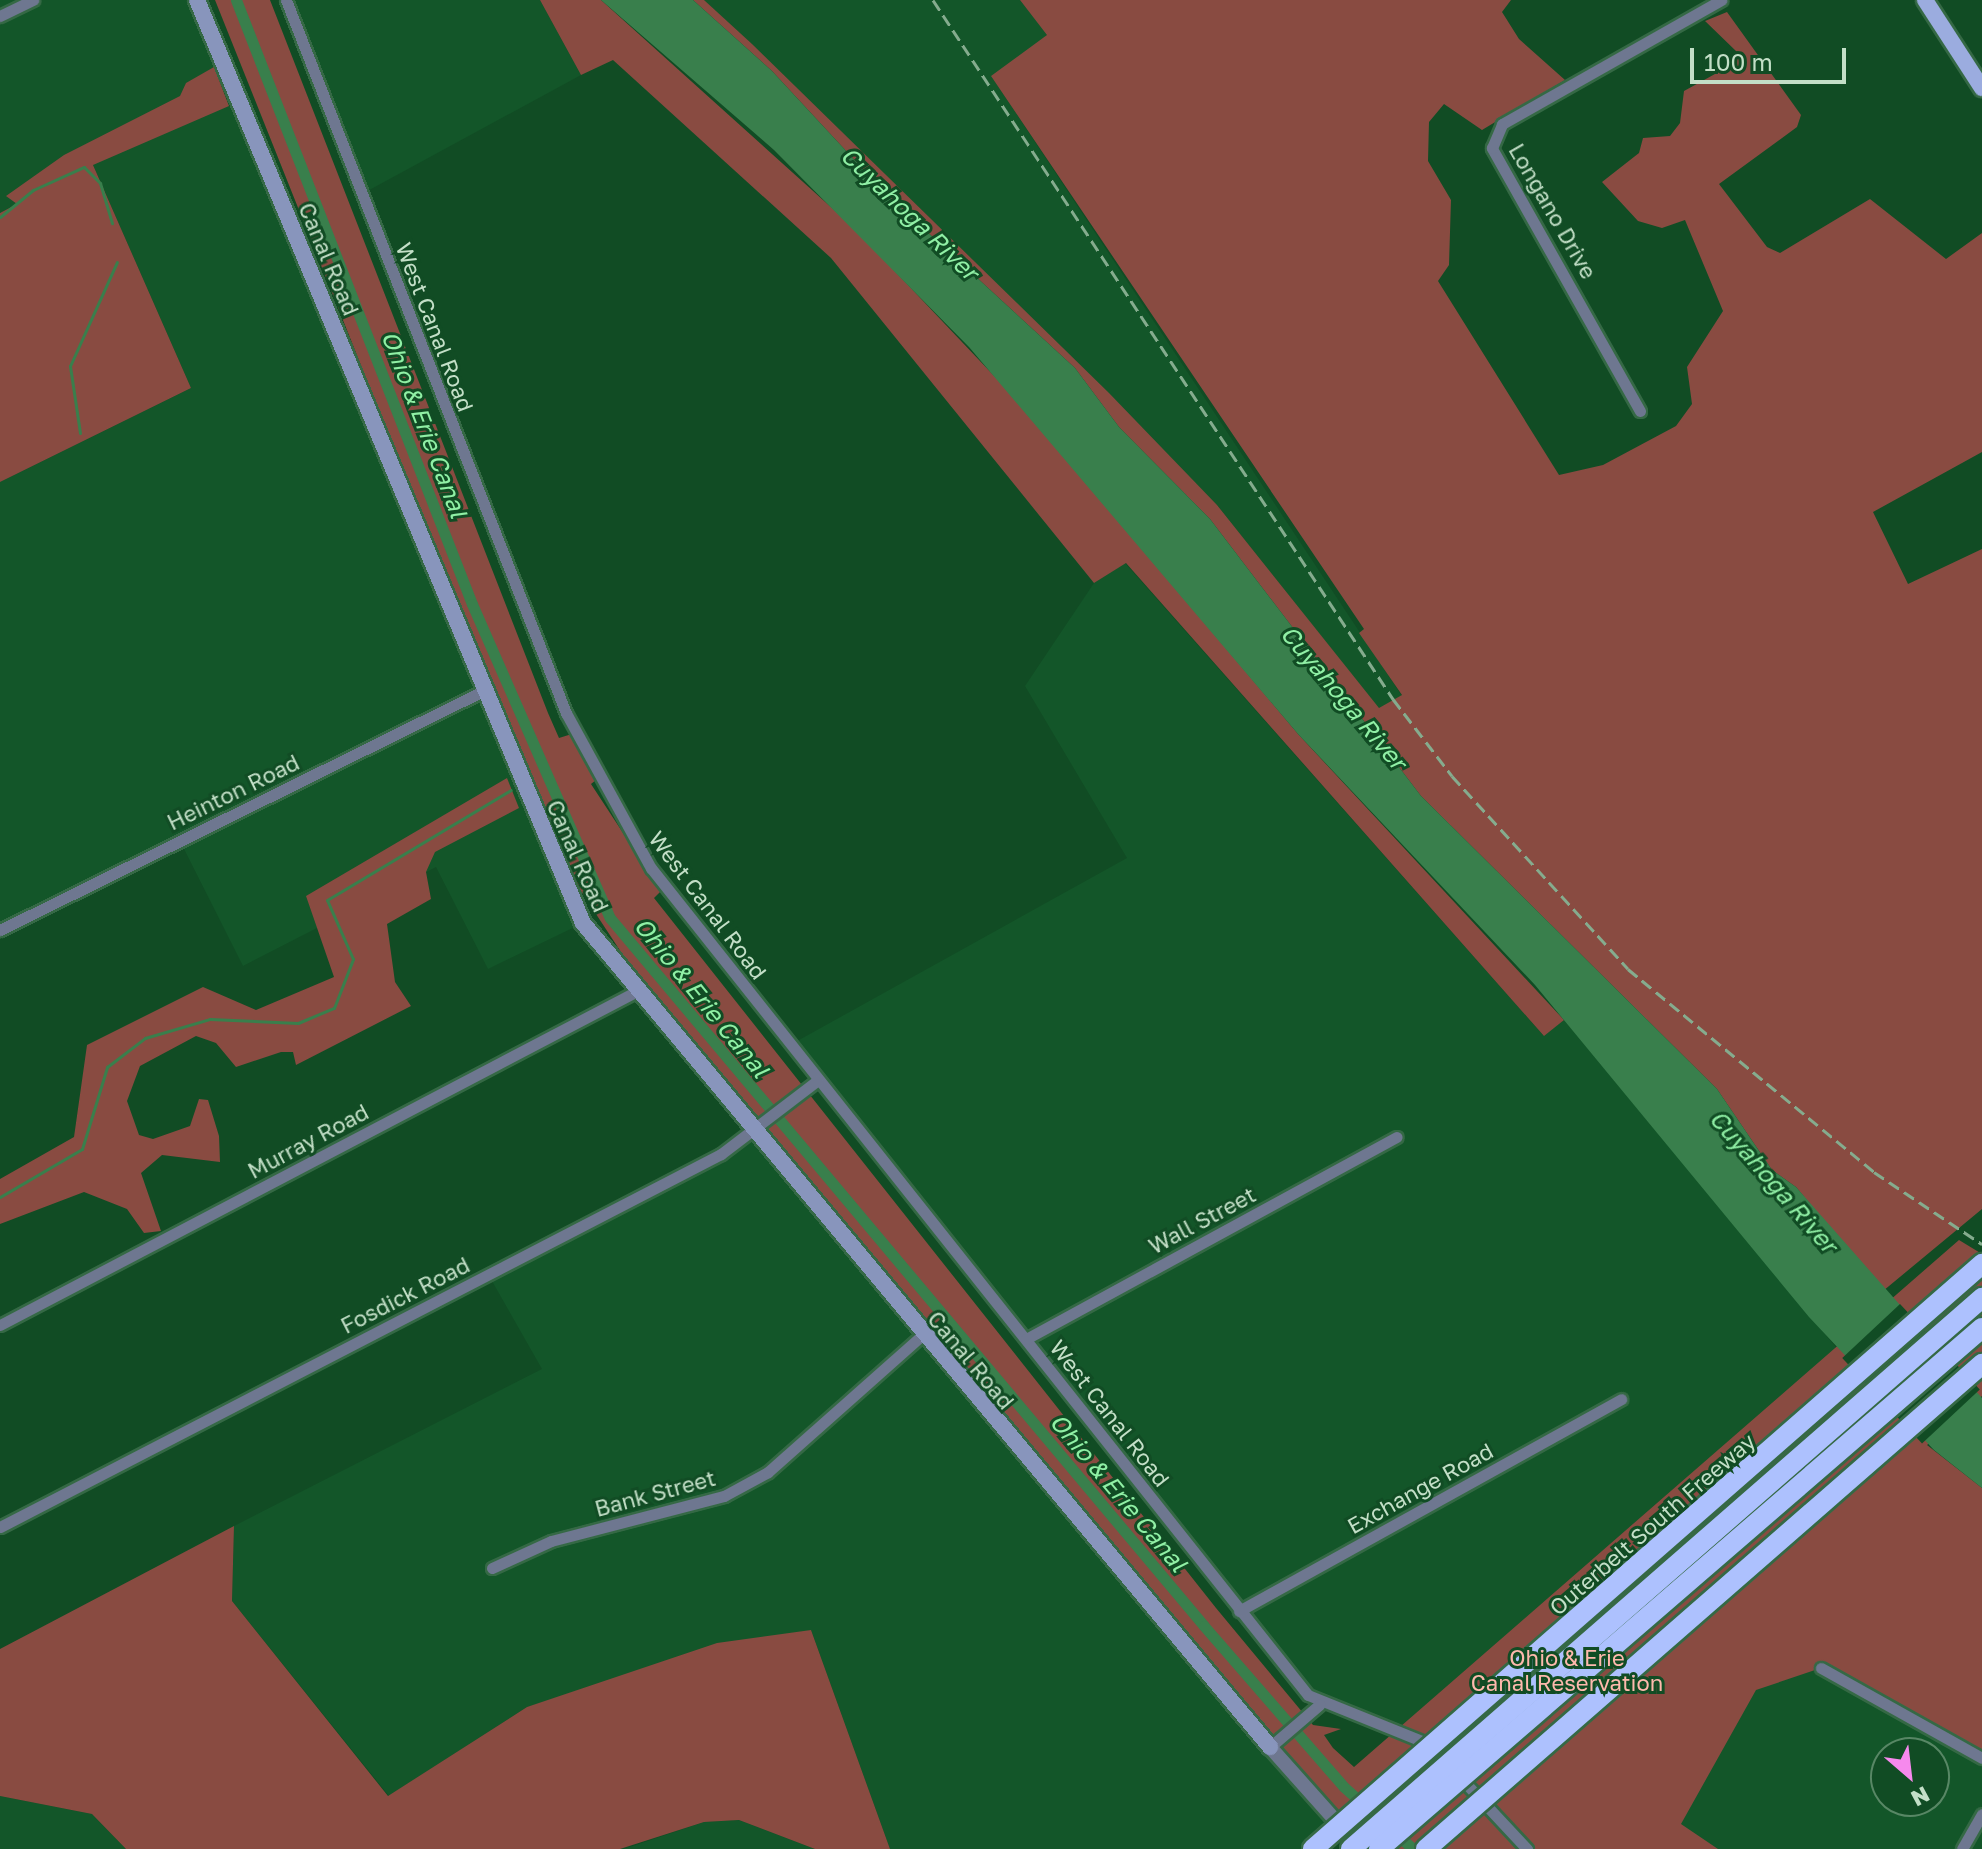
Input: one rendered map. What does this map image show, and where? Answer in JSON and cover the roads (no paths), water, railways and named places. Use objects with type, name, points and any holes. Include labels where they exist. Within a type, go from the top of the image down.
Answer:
[{"type":"highway","name":"Outerbelt South Freeway","points":[[1313,1849],[1982,1264]]},
{"type":"highway","points":[[1351,1849],[1982,1298]]},
{"type":"highway","points":[[1379,1849],[1982,1328]]},
{"type":"highway","points":[[1426,1849],[1982,1364]]},
{"type":"main road","name":"Canal Road","points":[[197,0],[570,900],[635,992],[760,1128],[921,1336],[1270,1747]]},
{"type":"main road","points":[[1925,0],[1982,88]]},
{"type":"street","points":[[0,16],[33,0]]},
{"type":"street","name":"West Canal Road","points":[[286,0],[595,774],[651,868],[1239,1611],[1319,1705]]},
{"type":"street","name":"Longano Drive","points":[[1640,411],[1492,148],[1502,124],[1721,0]]},
{"type":"street","name":"Heinton Road","points":[[0,930],[485,690]]},
{"type":"street","name":"Murray Road","points":[[0,1325],[635,992]]},
{"type":"street","name":"Fosdick Road","points":[[0,1527],[760,1128],[818,1080]]},
{"type":"street","name":"Wall Street","points":[[1026,1339],[1397,1137]]},
{"type":"street","name":"Bank Street","points":[[492,1568],[551,1541],[724,1496],[768,1472],[921,1336]]},
{"type":"street","name":"Exchange Road","points":[[1239,1611],[1621,1399]]},
{"type":"street","points":[[1821,1668],[1982,1758]]},
{"type":"street","points":[[1270,1747],[1319,1705],[1429,1744],[1527,1849]]},
{"type":"street","name":"Canal Road","points":[[1270,1747],[1361,1849]]},
{"type":"street","points":[[1962,1849],[1982,1814]]},
{"type":"water","name":"Cuyahoga River","points":[[601,0],[693,0],[772,71],[886,194],[1075,368],[1119,427],[1210,519],[1421,796],[1717,1089],[1772,1170],[1796,1187],[1982,1398],[1982,1488],[1934,1450],[1809,1317],[1535,985],[1298,734],[969,347],[774,150]]},
{"type":"waterway","name":"Ohio & Erie Canal","points":[[236,0],[472,604],[610,918],[1204,1626],[1344,1787],[1413,1849]]},
{"type":"waterway","points":[[0,217],[33,190],[84,167],[100,183],[112,223]]},
{"type":"waterway","points":[[80,433],[70,366],[117,262]]},
{"type":"waterway","points":[[0,1197],[82,1149],[107,1067],[145,1038],[210,1019],[298,1023],[334,1008],[353,959],[327,900],[511,790]]},
{"type":"railway","points":[[933,0],[1393,699],[1452,776],[1628,969],[1874,1172],[1982,1244]]},
{"type":"park label","name":"Ohio & Erie Canal Reservation","points":[[1567,1670]]}]
